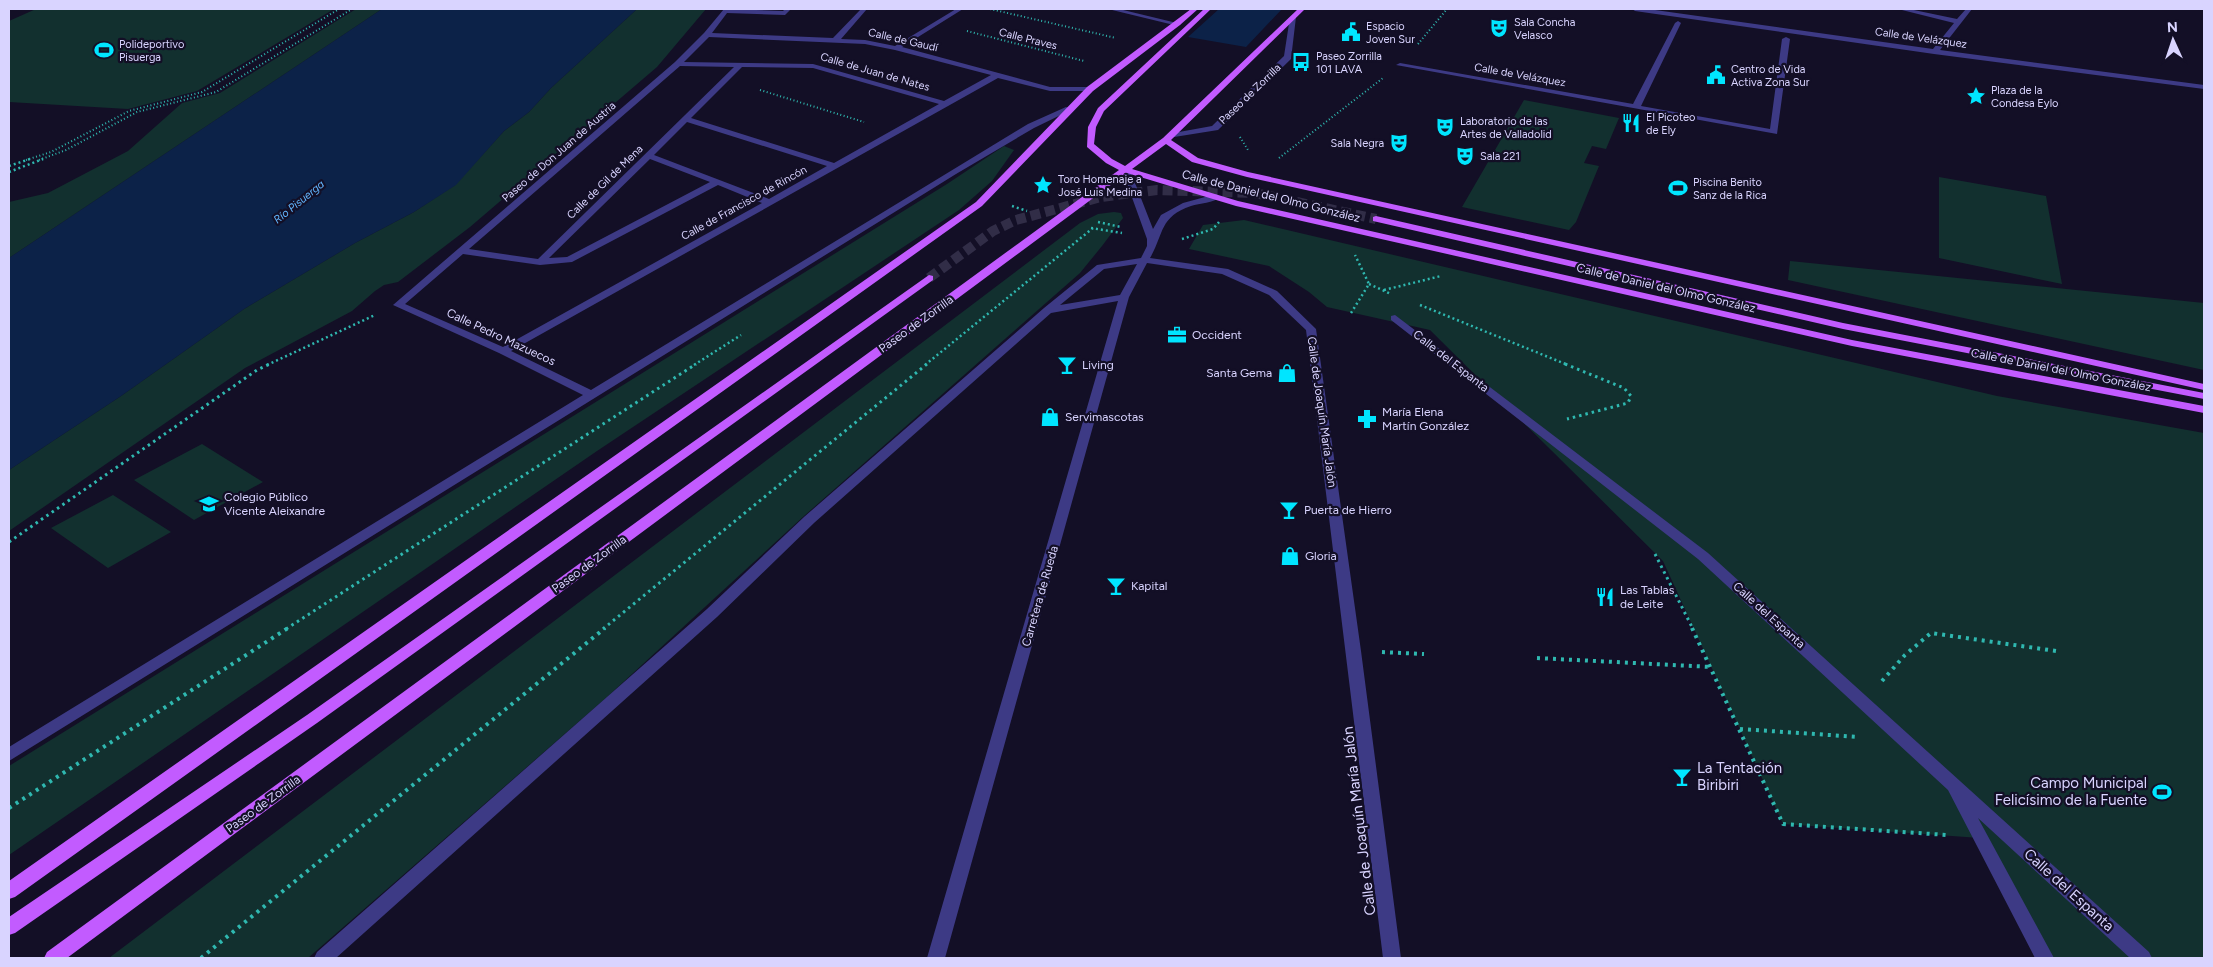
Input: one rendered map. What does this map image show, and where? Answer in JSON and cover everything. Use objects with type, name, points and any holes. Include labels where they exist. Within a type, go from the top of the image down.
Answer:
[{"type":"main road","points":[[9,891],[979,204],[1090,88],[1114,69],[1149,46],[1195,9]]},
{"type":"main road","points":[[1126,170],[1109,161],[1090,145],[1092,127],[1100,110],[1208,9]]},
{"type":"main road","name":"Paseo de Zorrilla","points":[[53,958],[1169,138],[1302,9]]},
{"type":"main road","name":"Calle de Daniel del Olmo González","points":[[1169,138],[1195,160],[1247,174],[2204,387]]},
{"type":"main road","name":"Calle de Daniel del Olmo González","points":[[1126,170],[1216,197],[1852,343],[2204,410]]},
{"type":"main road","points":[[1376,219],[1843,326],[2204,396]]},
{"type":"main road","points":[[9,927],[312,719],[929,278]]},
{"type":"street","points":[[726,10],[785,13],[788,9]]},
{"type":"street","points":[[836,40],[864,9]]},
{"type":"street","points":[[896,48],[960,9]]},
{"type":"street","points":[[1111,9],[1178,24]]},
{"type":"street","name":"Calle de Velázquez","points":[[1635,9],[1655,10],[1934,52],[2204,86]]},
{"type":"street","points":[[1901,9],[1958,21]]},
{"type":"street","points":[[1934,52],[1969,9]]},
{"type":"street","name":"Paseo de Don Juan de Austria","points":[[398,305],[678,64],[707,35],[726,10]]},
{"type":"street","name":"Paseo de Zorrilla","points":[[1169,138],[1215,128],[1288,57],[1293,18]]},
{"type":"street","points":[[1636,107],[1678,22]]},
{"type":"street","name":"Calle de Gaudí","points":[[707,35],[865,42],[896,48],[1050,89],[1090,88]]},
{"type":"street","name":"Calle de Velázquez","points":[[1400,65],[1774,132],[1786,39]]},
{"type":"street","name":"Calle de Juan de Nates","points":[[678,64],[813,66],[946,104]]},
{"type":"street","name":"Calle de Gil de Mena","points":[[540,262],[650,156],[740,65]]},
{"type":"street","name":"Calle de Francisco de Rincón","points":[[503,351],[997,75]]},
{"type":"street","points":[[9,755],[953,172],[1031,126],[1068,109]]},
{"type":"street","points":[[687,119],[835,166]]},
{"type":"street","points":[[650,156],[716,183],[770,202]]},
{"type":"street","points":[[1126,170],[1152,239]]},
{"type":"street","points":[[462,251],[540,262],[569,260],[716,183]]},
{"type":"street","name":"Carretera de Rueda","points":[[936,958],[1124,297],[1152,246],[1152,239],[1164,217],[1186,205],[1216,197]]},
{"type":"street","points":[[323,958],[712,613],[809,520],[1048,310],[1101,267],[1144,260]]},
{"type":"street","name":"Calle de Joaquín María Jalón","points":[[1144,260],[1224,271],[1272,293],[1311,328],[1392,958]]},
{"type":"street","points":[[1048,310],[1124,297]]},
{"type":"street","name":"Calle Pedro Mazuecos","points":[[398,305],[503,351],[591,396]]},
{"type":"street","name":"Calle del Espanta","points":[[1395,318],[1704,556],[2143,958]]},
{"type":"street","name":"Calle del Espanta","points":[[1951,782],[2045,958]]},
{"type":"path","points":[[9,166],[51,152],[129,111],[202,92],[339,9]]},
{"type":"path","points":[[9,172],[66,150],[137,112],[216,92],[352,9]]},
{"type":"path","points":[[990,9],[1149,46]]},
{"type":"path","points":[[1272,163],[1400,65],[1447,9]]},
{"type":"path","name":"Calle Praves","points":[[937,24],[1114,69]]},
{"type":"path","points":[[726,79],[896,132]]},
{"type":"path","points":[[1056,222],[1152,239],[1176,241],[1213,229],[1223,217]]},
{"type":"path","points":[[1342,227],[1369,284],[1392,294]]},
{"type":"path","points":[[201,958],[1094,228]]},
{"type":"path","points":[[1351,313],[1369,284]]},
{"type":"path","points":[[9,542],[257,370],[398,305]]},
{"type":"path","points":[[1419,305],[1624,388],[1631,396],[1628,403],[1537,428]]},
{"type":"path","points":[[9,808],[742,334]]},
{"type":"path","points":[[1652,548],[1712,667],[1783,824],[1980,838]]},
{"type":"path","points":[[1862,702],[1905,655],[1931,633],[2056,651]]},
{"type":"path","points":[[1354,651],[1424,654]]},
{"type":"path","points":[[1537,658],[1712,667]]},
{"type":"path","points":[[1740,729],[1905,741]]},
{"type":"green space","points":[[36,9],[334,9],[197,91],[128,109],[9,102],[9,21]]},
{"type":"green space","points":[[356,9],[382,9],[9,258],[9,202],[48,193],[128,151],[182,103],[220,93]]},
{"type":"green space","points":[[637,9],[706,9],[657,67],[470,227],[398,282],[384,285],[352,311],[245,368],[9,531],[9,470],[121,396],[244,309],[355,243],[414,212],[455,185],[504,131],[529,112],[551,88]]},
{"type":"green space","points":[[1524,100],[1619,118],[1606,149],[1592,146],[1584,163],[1599,166],[1576,222],[1569,230],[1462,207]]},
{"type":"green space","points":[[1004,146],[1014,150],[992,181],[959,210],[597,451],[9,855],[9,766],[947,184]]},
{"type":"green space","points":[[1939,177],[2046,196],[2062,284],[1939,258]]},
{"type":"green space","points":[[1121,213],[1123,218],[1080,273],[804,516],[607,697],[308,958],[109,958],[1080,223],[1098,214]]},
{"type":"green space","points":[[1244,220],[1997,396],[2204,433],[2204,958],[2045,958],[1980,838],[1783,824],[1663,561],[1430,330],[1327,307],[1309,292],[1269,266],[1189,249],[1203,225]]},
{"type":"green space","points":[[1790,261],[2204,303],[2204,370],[1788,280]]},
{"type":"green space","points":[[202,444],[263,482],[194,520],[134,480]]},
{"type":"green space","points":[[113,495],[171,532],[108,568],[51,528]]},
{"type":"water","name":"Río Pisuerga","points":[[382,9],[637,9],[551,88],[529,112],[504,131],[456,185],[414,212],[355,243],[244,309],[121,396],[9,470],[9,258]]},
{"type":"water","points":[[1219,9],[1282,9],[1246,47],[1188,37]]},
{"type":"tunnel","points":[[929,278],[993,231],[1016,220],[1101,197],[1157,190],[1255,193],[1376,219]]},
{"type":"place","name":"Sala Concha Velasco","points":[[1499,28]]},
{"type":"place","name":"Espacio Joven Sur","points":[[1351,32]]},
{"type":"place","name":"Polideportivo Pisuerga","points":[[104,50]]},
{"type":"place","name":"Paseo Zorrilla 101 LAVA","points":[[1301,62]]},
{"type":"place","name":"Centro de Vida Activa Zona Sur","points":[[1716,75]]},
{"type":"place","name":"Plaza de la Condesa Eylo","points":[[1976,96]]},
{"type":"place","name":"El Picoteo de Ely","points":[[1631,123]]},
{"type":"place","name":"Laboratorio de las Artes de Valladolid","points":[[1445,127]]},
{"type":"place","name":"Sala Negra","points":[[1399,143]]},
{"type":"place","name":"Sala 221","points":[[1465,156]]},
{"type":"place","name":"Toro Homenaje a José Luis Medina","points":[[1043,185]]},
{"type":"place","name":"Piscina Benito Sanz de la Rica","points":[[1678,188]]},
{"type":"place","name":"Occident","points":[[1177,335]]},
{"type":"place","name":"Living","points":[[1067,365]]},
{"type":"place","name":"Santa Gema","points":[[1287,373]]},
{"type":"place","name":"Servimascotas","points":[[1050,417]]},
{"type":"place","name":"María Elena Martín González","points":[[1367,419]]},
{"type":"place","name":"Colegio Público Vicente Aleixandre","points":[[209,504]]},
{"type":"place","name":"Puerta de Hierro","points":[[1289,510]]},
{"type":"place","name":"Gloria","points":[[1290,556]]},
{"type":"place","name":"Kapital","points":[[1116,586]]},
{"type":"place","name":"Las Tablas de Leite","points":[[1605,597]]},
{"type":"place","name":"La Tentación Biribiri","points":[[1682,777]]},
{"type":"place","name":"Campo Municipal Felicísimo de la Fuente","points":[[2162,792]]}]
